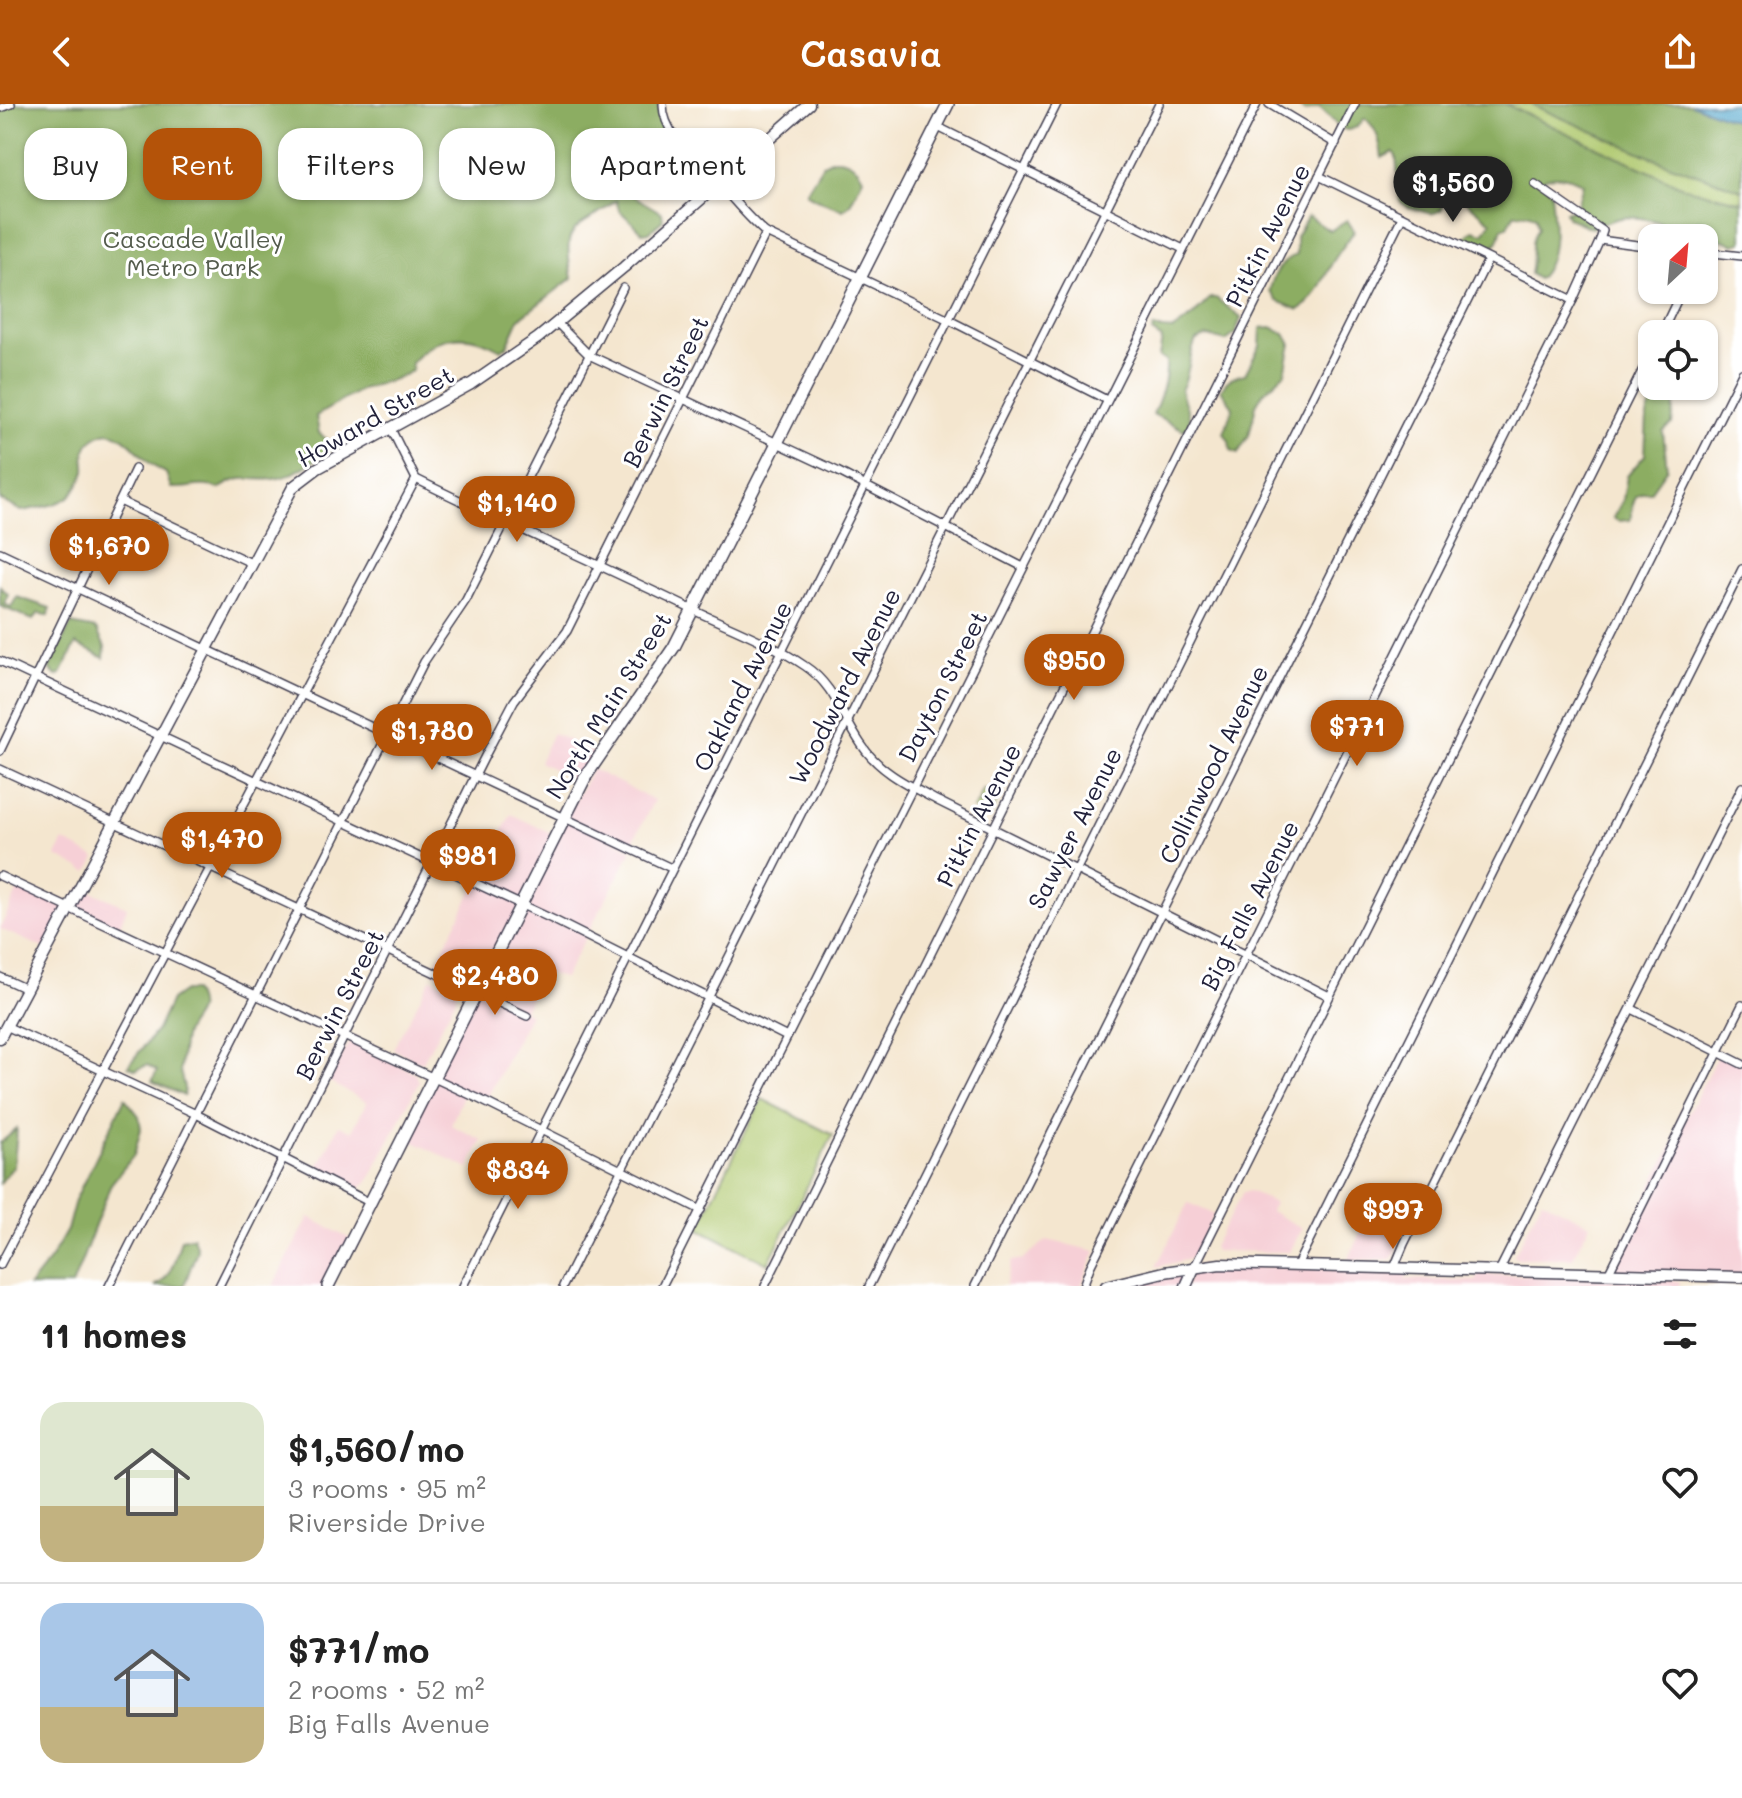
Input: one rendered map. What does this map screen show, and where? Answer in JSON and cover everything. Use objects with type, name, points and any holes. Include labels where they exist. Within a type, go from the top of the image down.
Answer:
[{"type":"main road","name":"Howard Street","points":[[775,134],[809,104]]},
{"type":"main road","name":"North Main Street","points":[[328,1286],[564,817],[598,755],[665,662],[693,610],[948,104]]},
{"type":"main road","name":"Howard Street","points":[[0,1038],[289,492],[301,479],[471,384],[557,323],[699,200]]},
{"type":"main road","points":[[1106,1286],[1195,1266],[1297,1265],[1742,1277]]},
{"type":"main road","points":[[1186,1286],[1195,1266]]},
{"type":"street","points":[[0,108],[11,104]]},
{"type":"street","points":[[663,104],[670,128]]},
{"type":"street","name":"Oakland Avenue","points":[[463,1286],[1057,104]]},
{"type":"street","name":"Woodward Avenue","points":[[563,1286],[1159,104]]},
{"type":"street","name":"Dayton Street","points":[[662,1286],[1257,104]]},
{"type":"street","points":[[1269,104],[1336,144]]},
{"type":"street","name":"Pitkin Avenue","points":[[765,1286],[1355,104]]},
{"type":"street","points":[[936,126],[1183,249]]},
{"type":"street","points":[[1319,176],[1573,300]]},
{"type":"street","points":[[1535,184],[1603,231],[1600,240],[1638,245]]},
{"type":"street","points":[[733,200],[766,233],[1107,400]]},
{"type":"street","name":"Sawyer Avenue","points":[[869,1286],[1402,217]]},
{"type":"street","name":"Berwin Street","points":[[219,1286],[514,701],[561,642],[766,233]]},
{"type":"street","name":"Big Falls Avenue","points":[[1083,1286],[1600,240]]},
{"type":"street","points":[[1718,253],[1742,256]]},
{"type":"street","name":"Collinwood Avenue","points":[[975,1286],[1488,260]]},
{"type":"street","points":[[109,1286],[424,662],[466,600],[623,288]]},
{"type":"street","points":[[557,323],[589,355],[866,486],[1023,567]]},
{"type":"street","points":[[1297,1265],[1742,373]]},
{"type":"street","points":[[1195,1266],[1638,379]]},
{"type":"street","points":[[391,429],[416,479],[804,665],[822,680],[838,700],[872,759],[913,788],[1329,996]]},
{"type":"street","points":[[0,751],[135,469]]},
{"type":"street","points":[[0,1265],[416,479]]},
{"type":"street","points":[[120,501],[251,563]]},
{"type":"street","points":[[0,552],[671,868]]},
{"type":"street","points":[[1394,1268],[1742,569]]},
{"type":"street","points":[[0,661],[520,905],[787,1037]]},
{"type":"street","points":[[0,769],[527,1016]]},
{"type":"street","points":[[1499,1271],[1742,787]]},
{"type":"street","points":[[0,876],[542,1130],[701,1210]]},
{"type":"street","points":[[0,977],[26,989]]},
{"type":"street","points":[[1608,1274],[1742,1005]]},
{"type":"street","points":[[1632,1009],[1742,1064]]},
{"type":"street","points":[[6,1026],[196,1114],[371,1203]]},
{"type":"shaded area","points":[[553,733],[598,755],[582,783],[539,762]]},
{"type":"shaded area","points":[[592,769],[654,800],[630,847],[566,817]]},
{"type":"shaded area","points":[[511,814],[555,835],[564,817],[632,850],[564,978],[543,972],[524,1010],[530,1014],[485,1102],[464,1093],[451,1125],[482,1140],[469,1169],[404,1137],[476,991],[432,971]]},
{"type":"shaded area","points":[[64,841],[96,858],[88,872],[56,856]]},
{"type":"shaded area","points":[[20,885],[69,908],[81,887],[127,907],[118,931],[69,909],[48,950],[0,929]]},
{"type":"shaded area","points":[[431,978],[457,991],[423,1062],[419,1062],[393,1049]]},
{"type":"shaded area","points":[[349,1042],[416,1073],[419,1082],[369,1180],[359,1189],[318,1167],[339,1125],[352,1131],[367,1102],[327,1081]]},
{"type":"shaded area","points":[[1719,1052],[1742,1064],[1742,1277],[1608,1274]]},
{"type":"shaded area","points":[[1250,1191],[1274,1203],[1270,1211],[1302,1228],[1290,1252],[1215,1251],[1213,1247],[1243,1192]]},
{"type":"shaded area","points":[[1542,1200],[1590,1224],[1573,1258],[1517,1258],[1514,1255]]},
{"type":"shaded area","points":[[1188,1203],[1214,1214],[1194,1258],[1156,1267]]},
{"type":"shaded area","points":[[1372,1207],[1409,1224],[1392,1259],[1348,1260]]},
{"type":"shaded area","points":[[309,1217],[352,1240],[328,1286],[273,1286]]},
{"type":"shaded area","points":[[1047,1240],[1096,1251],[1081,1286],[1005,1286],[1012,1261],[1023,1259]]},
{"type":"shaded area","points":[[1195,1266],[1411,1269],[1405,1279],[1476,1281],[1479,1274],[1613,1277],[1613,1283],[1618,1279],[1680,1281],[1679,1286],[1186,1286]]},
{"type":"shaded area","points":[[1192,1268],[1183,1286],[1144,1286],[1145,1279]]},
{"type":"green space","name":"Cascade Valley Metro Park","points":[[0,104],[658,104],[663,128],[571,128],[571,200],[616,200],[575,229],[568,246],[572,278],[519,319],[507,346],[501,350],[464,337],[442,340],[431,346],[411,363],[412,371],[362,389],[316,416],[319,433],[330,442],[330,452],[281,478],[240,479],[219,489],[201,486],[171,488],[166,473],[152,465],[125,439],[108,432],[98,435],[87,447],[84,474],[69,497],[52,505],[21,511],[0,500]]},
{"type":"green space","points":[[1295,104],[1505,104],[1683,187],[1742,202],[1742,242],[1734,244],[1718,238],[1718,224],[1705,224],[1704,220],[1692,224],[1660,224],[1632,217],[1591,228],[1568,218],[1565,212],[1576,208],[1583,184],[1557,176],[1541,180],[1551,192],[1554,226],[1549,261],[1538,279],[1530,274],[1533,238],[1538,227],[1536,216],[1514,214],[1489,252],[1464,238],[1473,230],[1483,233],[1491,222],[1458,195],[1445,200],[1441,210],[1432,214],[1408,207],[1400,201],[1396,156],[1393,152],[1382,158],[1377,136],[1365,118],[1358,126],[1346,130],[1319,107],[1305,112]]},
{"type":"green space","points":[[1450,104],[1742,104],[1742,217]]},
{"type":"green space","points":[[1530,104],[1691,104],[1742,123],[1742,190],[1662,162]]},
{"type":"green space","points":[[833,159],[851,163],[863,178],[850,204],[843,210],[806,192],[823,164]]},
{"type":"green space","name":"Cascade Valley Metro Park","points":[[616,200],[640,200],[662,213],[663,220],[649,232],[643,233],[619,210]]},
{"type":"green space","points":[[1308,216],[1330,231],[1347,220],[1354,231],[1313,297],[1299,310],[1277,301],[1270,291],[1278,269],[1296,255],[1296,237]]},
{"type":"green space","points":[[1210,298],[1216,298],[1241,318],[1235,334],[1226,341],[1206,336],[1196,340],[1181,390],[1190,424],[1184,430],[1153,414],[1163,388],[1166,361],[1159,357],[1162,339],[1152,332],[1153,328],[1173,330],[1193,316]]},
{"type":"green space","points":[[1271,327],[1285,334],[1291,344],[1285,373],[1263,393],[1256,405],[1249,435],[1238,453],[1231,450],[1224,433],[1233,407],[1221,390],[1231,379],[1245,374],[1260,346],[1261,328]]},
{"type":"green space","points":[[1657,400],[1681,400],[1675,401],[1672,424],[1663,432],[1667,468],[1650,492],[1636,497],[1630,520],[1618,521],[1613,518],[1623,500],[1627,476],[1645,455],[1647,416],[1651,405]]},
{"type":"green space","points":[[0,586],[8,594],[4,604],[11,607],[17,597],[50,608],[49,616],[39,613],[33,620],[0,606]]},
{"type":"green space","points":[[71,624],[96,629],[105,647],[104,658],[76,644],[61,674],[56,676],[49,668]]},
{"type":"green space","points":[[984,789],[999,798],[989,817],[973,809],[978,802],[983,809],[985,803],[979,798]]},
{"type":"green space","points":[[184,991],[193,991],[198,1012],[184,1040],[180,1070],[184,1096],[152,1081],[157,1071],[147,1065],[136,1070],[128,1066],[157,1030],[171,1000]]},
{"type":"green space","points":[[125,1098],[139,1116],[141,1129],[134,1155],[111,1184],[72,1286],[29,1286],[51,1258],[67,1230],[75,1200]]},
{"type":"green space","points":[[762,1099],[833,1135],[768,1264],[698,1228]]},
{"type":"green space","points":[[17,1129],[14,1165],[0,1183],[0,1143]]},
{"type":"green space","points":[[193,1237],[197,1250],[184,1286],[155,1286],[166,1278],[181,1239]]},
{"type":"water","points":[[1691,104],[1742,104],[1742,123]]}]
